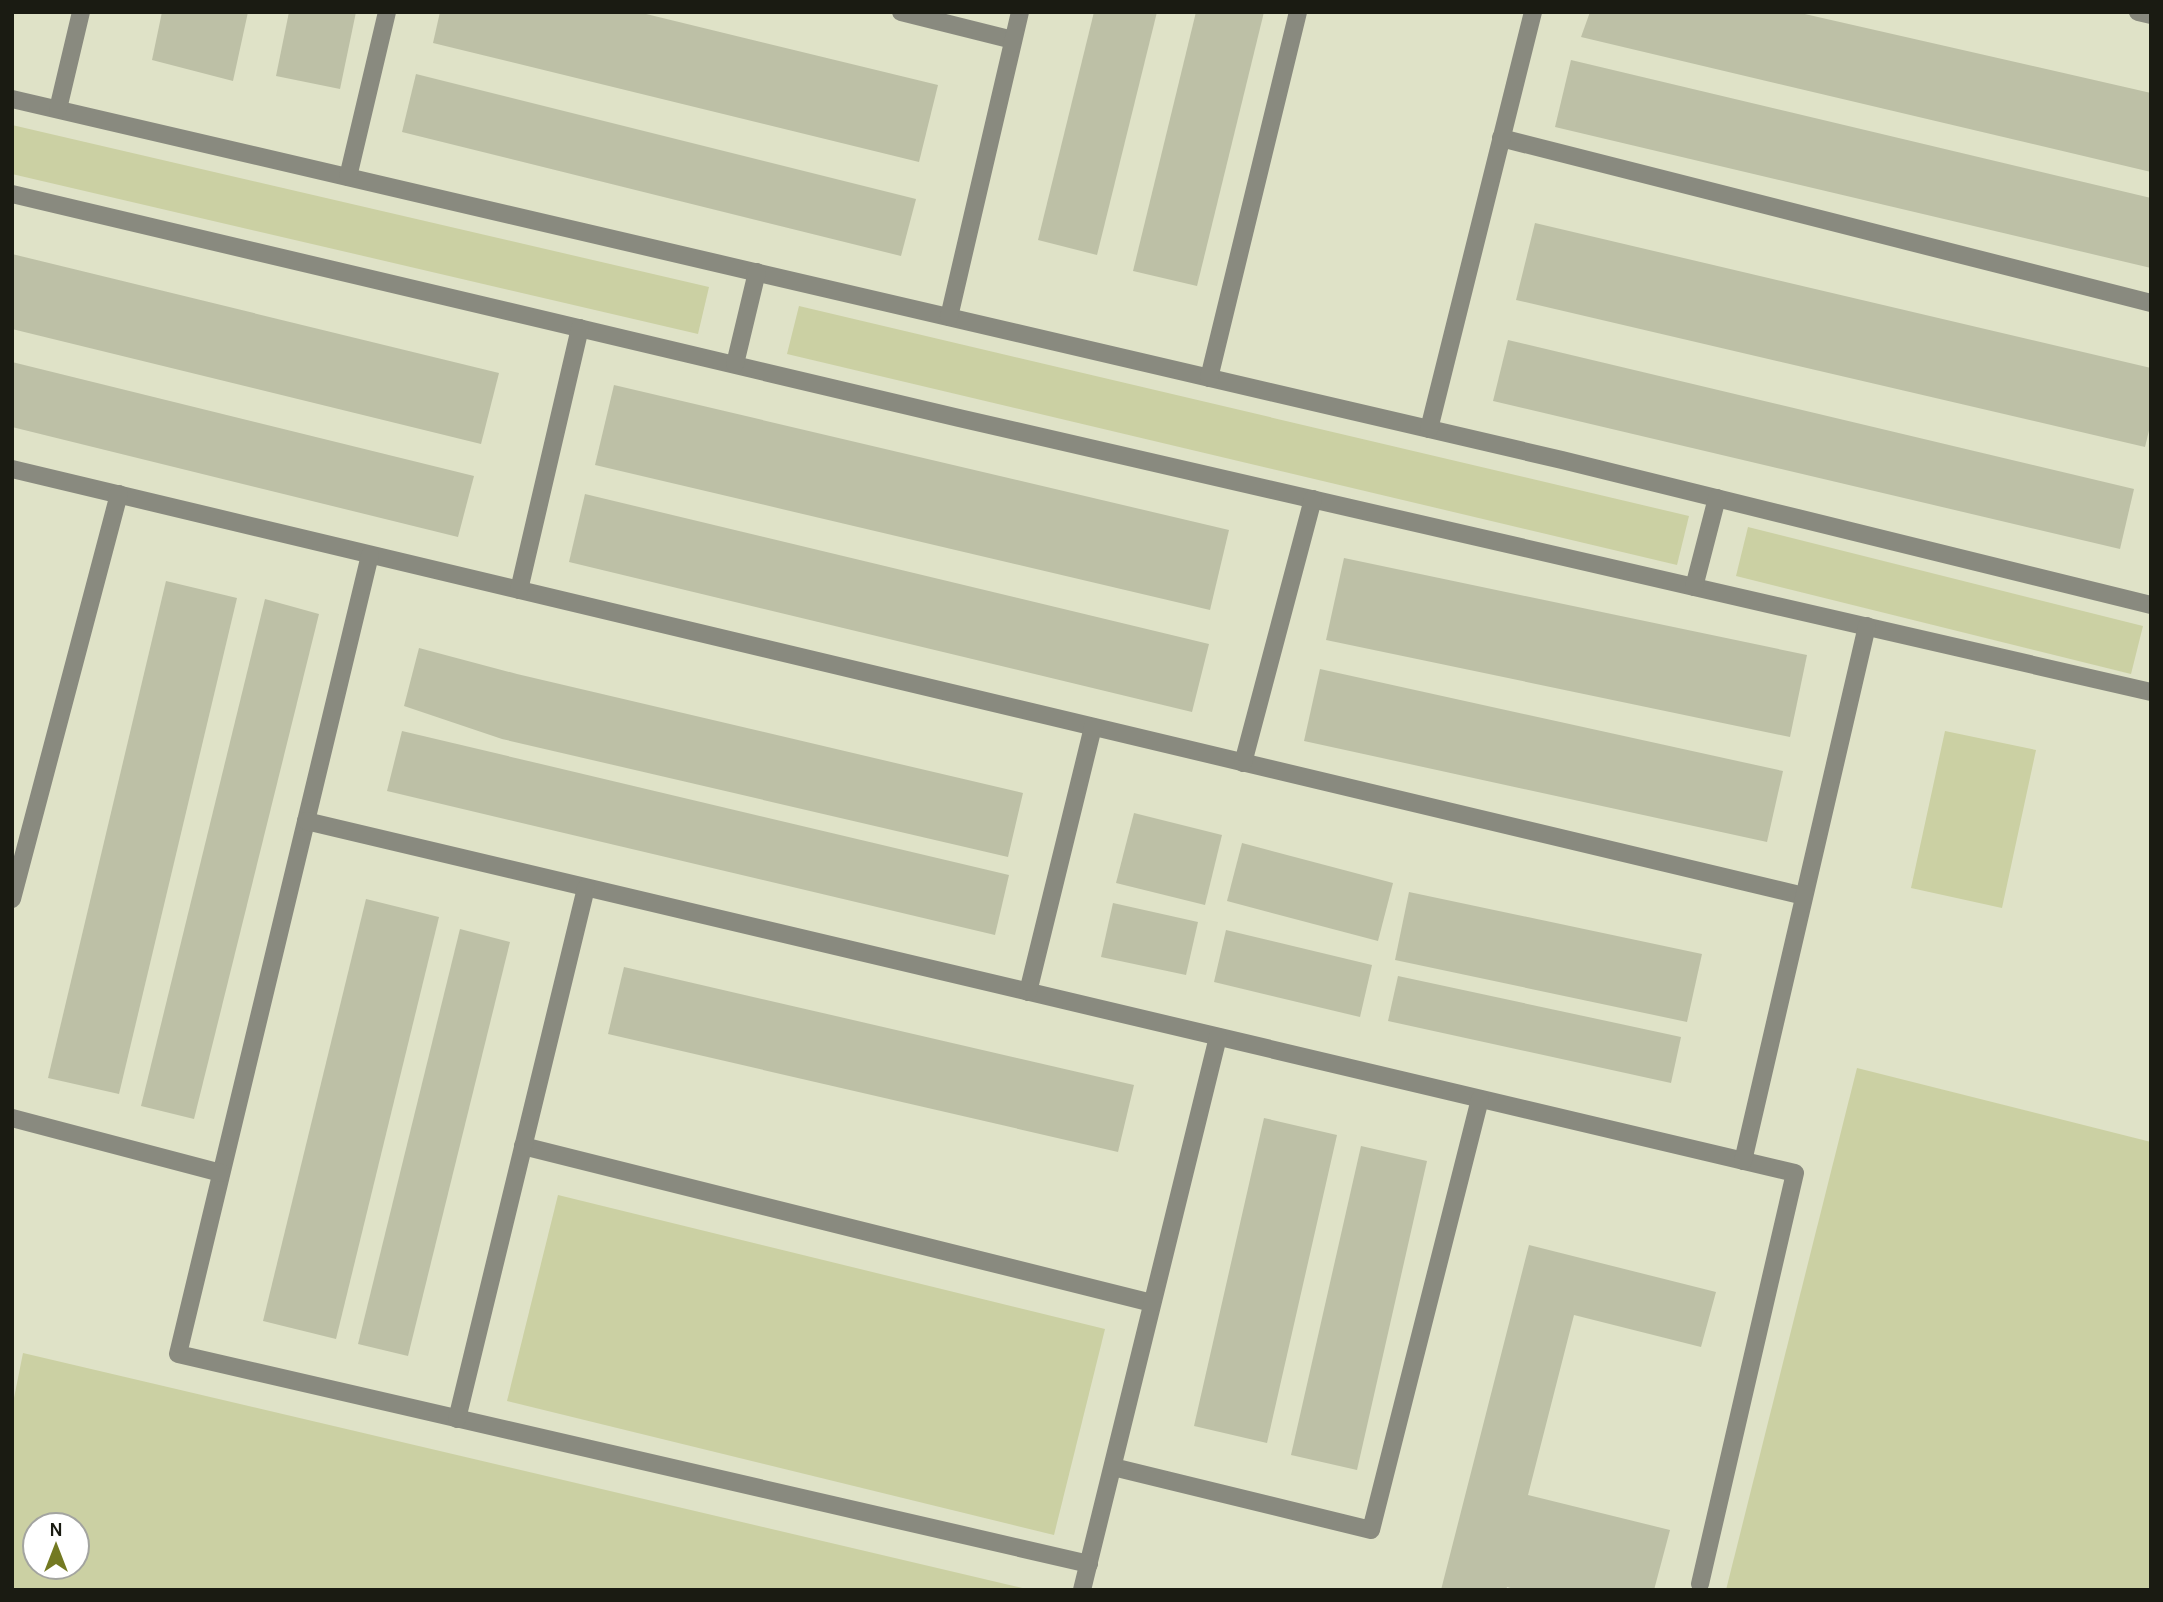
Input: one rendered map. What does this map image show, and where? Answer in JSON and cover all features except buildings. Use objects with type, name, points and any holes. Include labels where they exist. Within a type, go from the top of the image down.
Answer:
[{"type":"street","points":[[58,109],[81,12]]},
{"type":"street","points":[[348,177],[387,12]]},
{"type":"street","points":[[901,12],[1013,40]]},
{"type":"street","points":[[949,317],[1020,12]]},
{"type":"street","points":[[1209,378],[1298,12]]},
{"type":"street","points":[[1429,429],[1533,12]]},
{"type":"street","points":[[2138,12],[2151,15]]},
{"type":"street","points":[[12,99],[1429,429],[2151,605]]},
{"type":"street","points":[[1502,138],[2151,303]]},
{"type":"street","points":[[12,194],[1312,499],[2151,692]]},
{"type":"street","points":[[735,364],[757,272]]},
{"type":"street","points":[[519,590],[580,328]]},
{"type":"street","points":[[12,469],[1804,897]]},
{"type":"street","points":[[12,899],[118,495]]},
{"type":"street","points":[[1694,587],[1717,498]]},
{"type":"street","points":[[1243,763],[1312,499]]},
{"type":"street","points":[[370,555],[178,1354],[1089,1564]]},
{"type":"street","points":[[1742,1161],[1867,626]]},
{"type":"street","points":[[1028,992],[1093,727]]},
{"type":"street","points":[[306,821],[1795,1173],[1700,1584]]},
{"type":"street","points":[[457,1419],[586,888]]},
{"type":"street","points":[[1082,1590],[1218,1037]]},
{"type":"street","points":[[1113,1467],[1371,1531],[1480,1099]]},
{"type":"street","points":[[12,1118],[221,1173]]},
{"type":"street","points":[[523,1146],[1152,1303]]},
{"type":"green space","points":[[12,125],[709,287],[698,334],[12,174]]},
{"type":"green space","points":[[799,306],[1689,516],[1677,565],[787,354]]},
{"type":"green space","points":[[1748,527],[2143,626],[2131,674],[1736,576]]},
{"type":"green space","points":[[1945,731],[2036,750],[2002,908],[1911,888]]},
{"type":"green space","points":[[1857,1068],[2151,1142],[2151,1590],[1726,1590]]},
{"type":"green space","points":[[558,1195],[1105,1329],[1054,1535],[507,1401]]},
{"type":"green space","points":[[23,1353],[1031,1590],[12,1590],[12,1408]]}]
